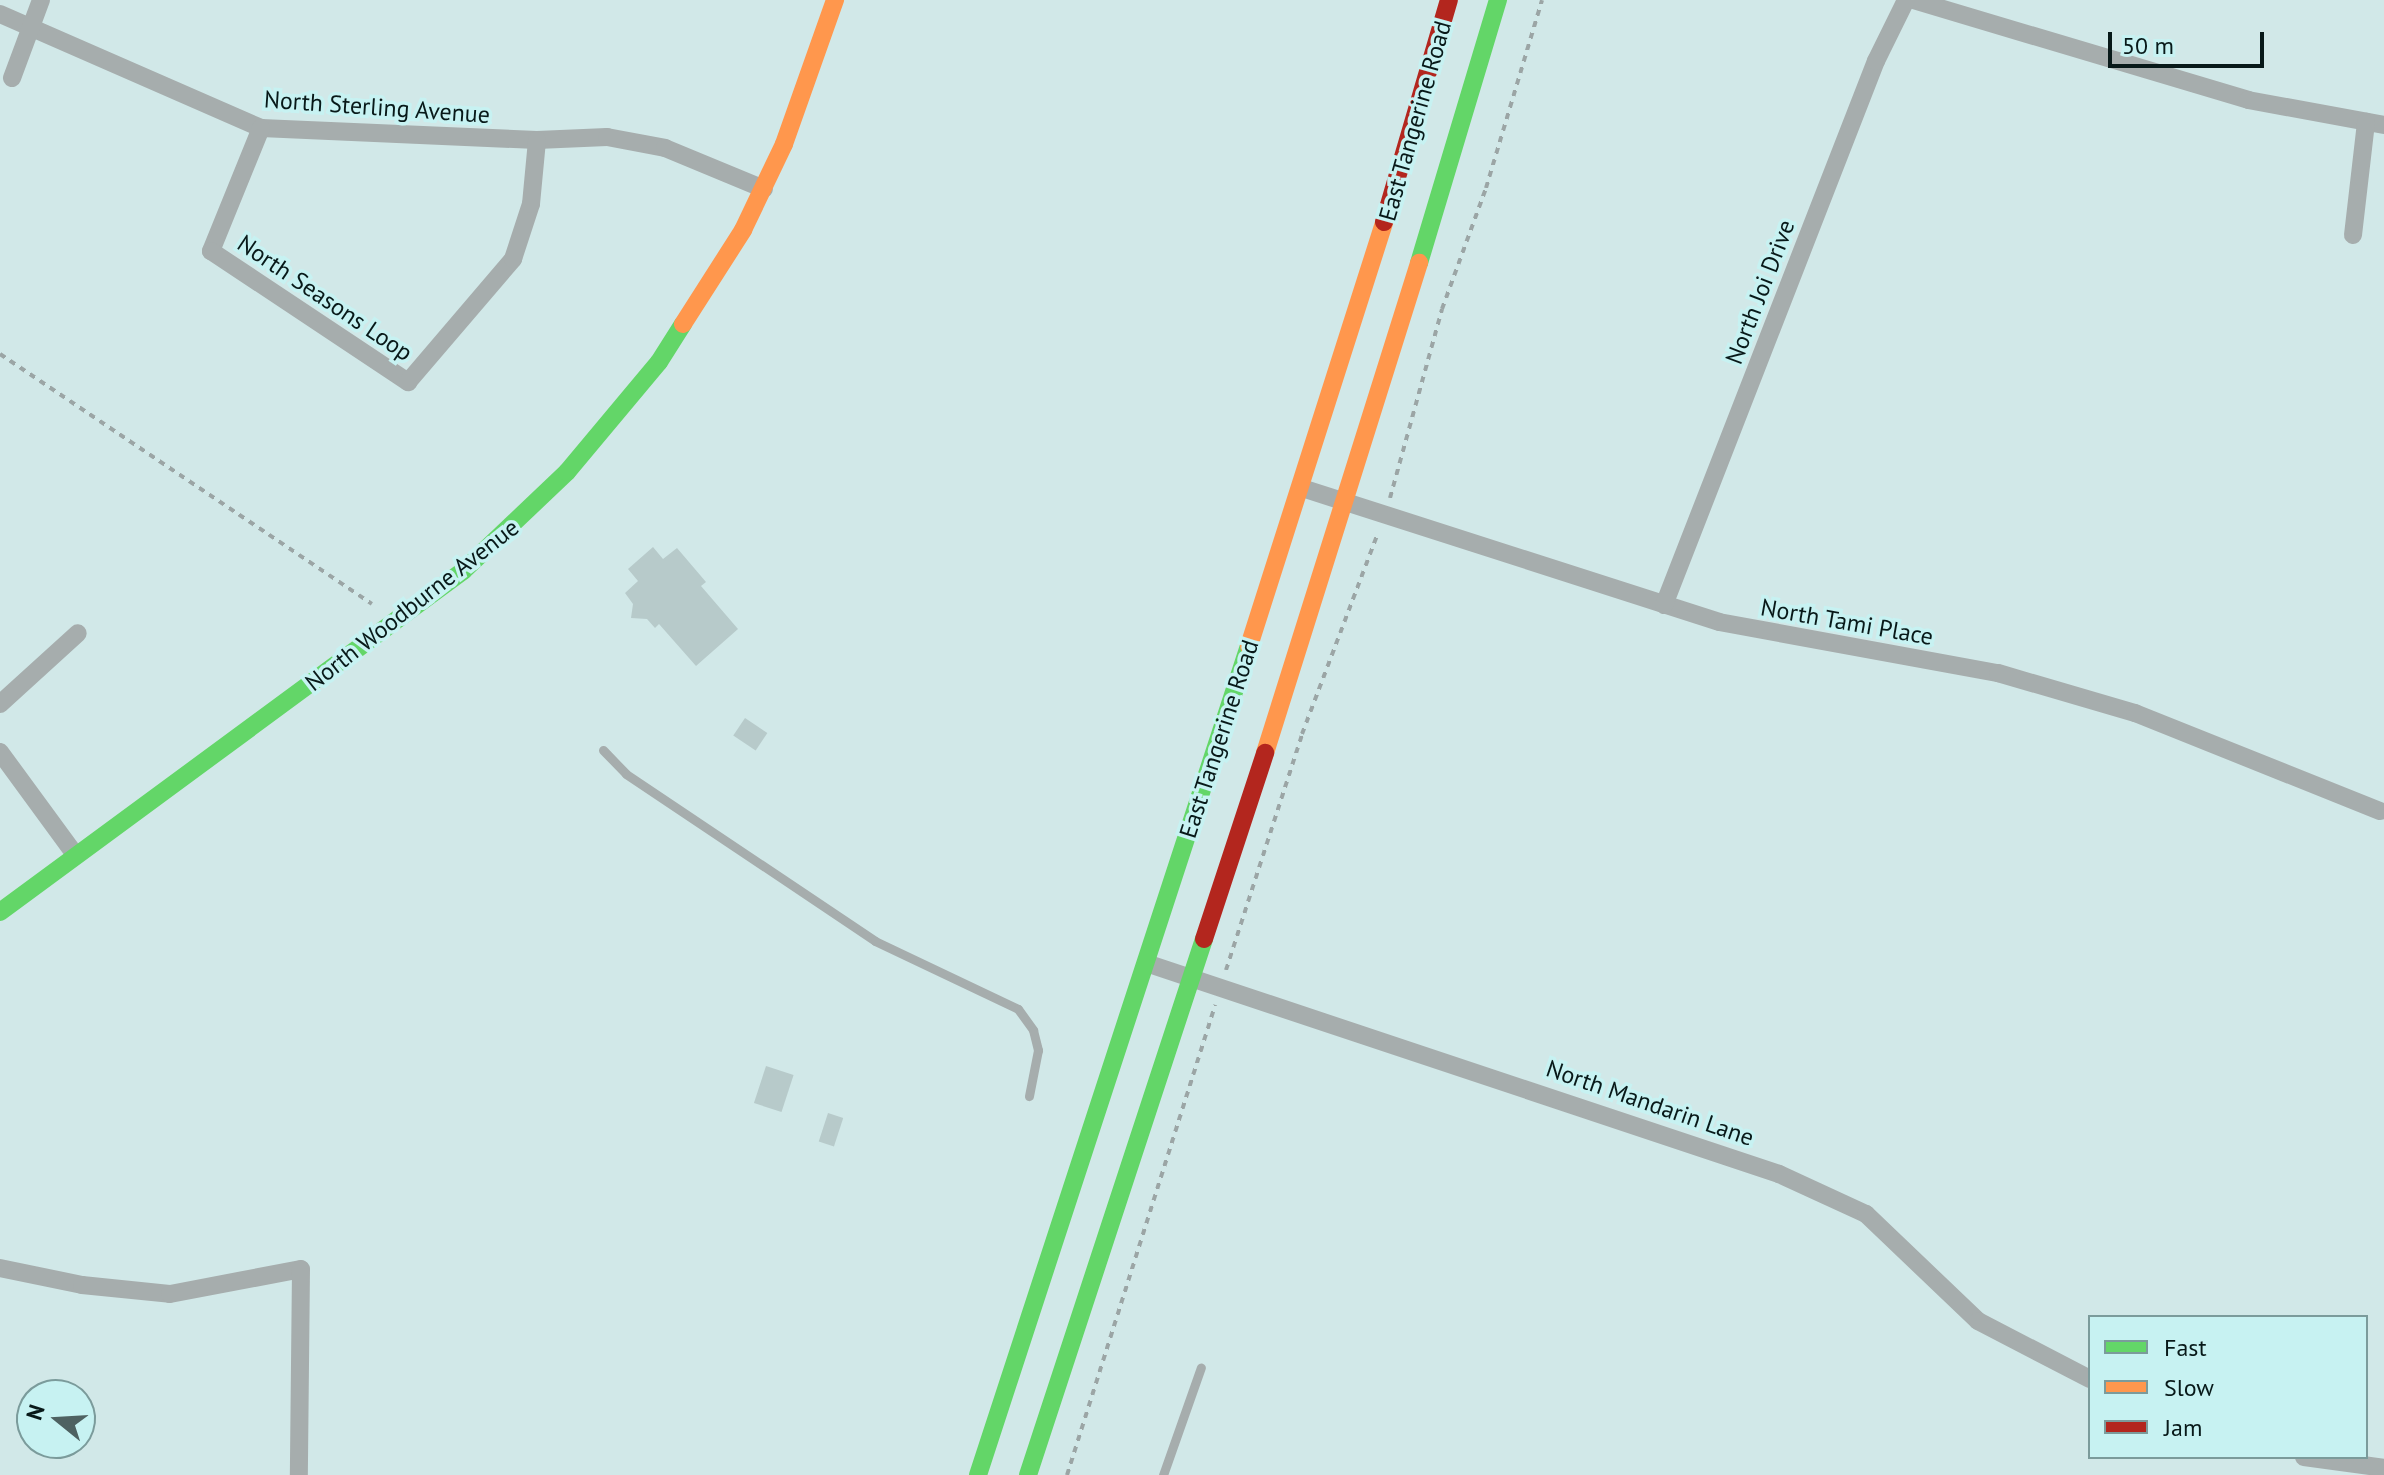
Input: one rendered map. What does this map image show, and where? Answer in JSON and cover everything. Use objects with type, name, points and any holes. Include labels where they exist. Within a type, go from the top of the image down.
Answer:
[{"type":"main road","name":"North Woodburne Avenue","points":[[0,912],[74,853],[138,814],[409,613],[534,507],[659,362],[723,265],[764,189],[835,0]]},
{"type":"main road","name":"East Tangerine Road","points":[[978,1475],[1302,488],[1449,0]]},
{"type":"main road","name":"East Tangerine Road","points":[[1028,1475],[1347,502],[1498,0]]},
{"type":"street","points":[[12,78],[41,0]]},
{"type":"street","name":"North Joi Drive","points":[[1664,605],[1876,61],[1906,0]]},
{"type":"street","points":[[1913,0],[2133,69],[2248,100],[2375,123],[2353,235]]},
{"type":"street","name":"North Sterling Avenue","points":[[0,14],[261,128],[537,140],[607,137],[665,148],[764,189]]},
{"type":"street","name":"North Seasons Loop","points":[[261,128],[211,251],[408,382],[513,259],[531,204],[537,140]]},
{"type":"street","name":"North Tami Place","points":[[1302,488],[1664,605],[1759,630],[2035,683],[2237,749],[2380,811]]},
{"type":"street","points":[[0,704],[78,633]]},
{"type":"street","points":[[0,752],[74,853]]},
{"type":"street","name":"North Mandarin Lane","points":[[1146,963],[1715,1148],[1804,1185],[1866,1214],[1978,1321],[2088,1378]]},
{"type":"street","points":[[0,1268],[82,1285],[170,1294],[301,1269],[299,1475]]},
{"type":"street","points":[[2319,1459],[2384,1468]]},
{"type":"lane","points":[[603,750],[626,774],[875,941],[1018,1009],[1033,1030],[1038,1050],[1029,1096]]},
{"type":"lane","points":[[1163,1475],[1201,1367]]},
{"type":"path","points":[[1067,1475],[1302,734],[1385,514],[1442,309],[1486,188],[1542,0]]},
{"type":"path","points":[[0,354],[372,604]]},
{"type":"building","points":[[653,547],[663,559],[677,548],[706,582],[701,586],[738,629],[696,666],[659,624],[655,628],[647,619],[631,618],[633,604],[625,593],[638,581],[628,569]]},
{"type":"building","points":[[745,718],[767,733],[756,751],[733,735]]},
{"type":"building","points":[[766,1066],[794,1075],[782,1112],[754,1103]]},
{"type":"building","points":[[828,1113],[843,1118],[834,1146],[819,1142]]},
{"type":"traffic: fast","points":[[1419,263],[1498,0]]},
{"type":"traffic: fast","points":[[0,912],[463,571],[567,472],[659,362],[683,324]]},
{"type":"traffic: fast","points":[[978,1475],[1249,646]]},
{"type":"traffic: fast","points":[[1028,1475],[1204,939]]},
{"type":"traffic: slow","points":[[683,324],[743,230],[784,144],[835,0]]},
{"type":"traffic: slow","points":[[1249,646],[1384,222]]},
{"type":"traffic: slow","points":[[1265,753],[1419,263]]},
{"type":"traffic: jam","points":[[1384,222],[1449,0]]},
{"type":"traffic: jam","points":[[1204,939],[1265,753]]}]
